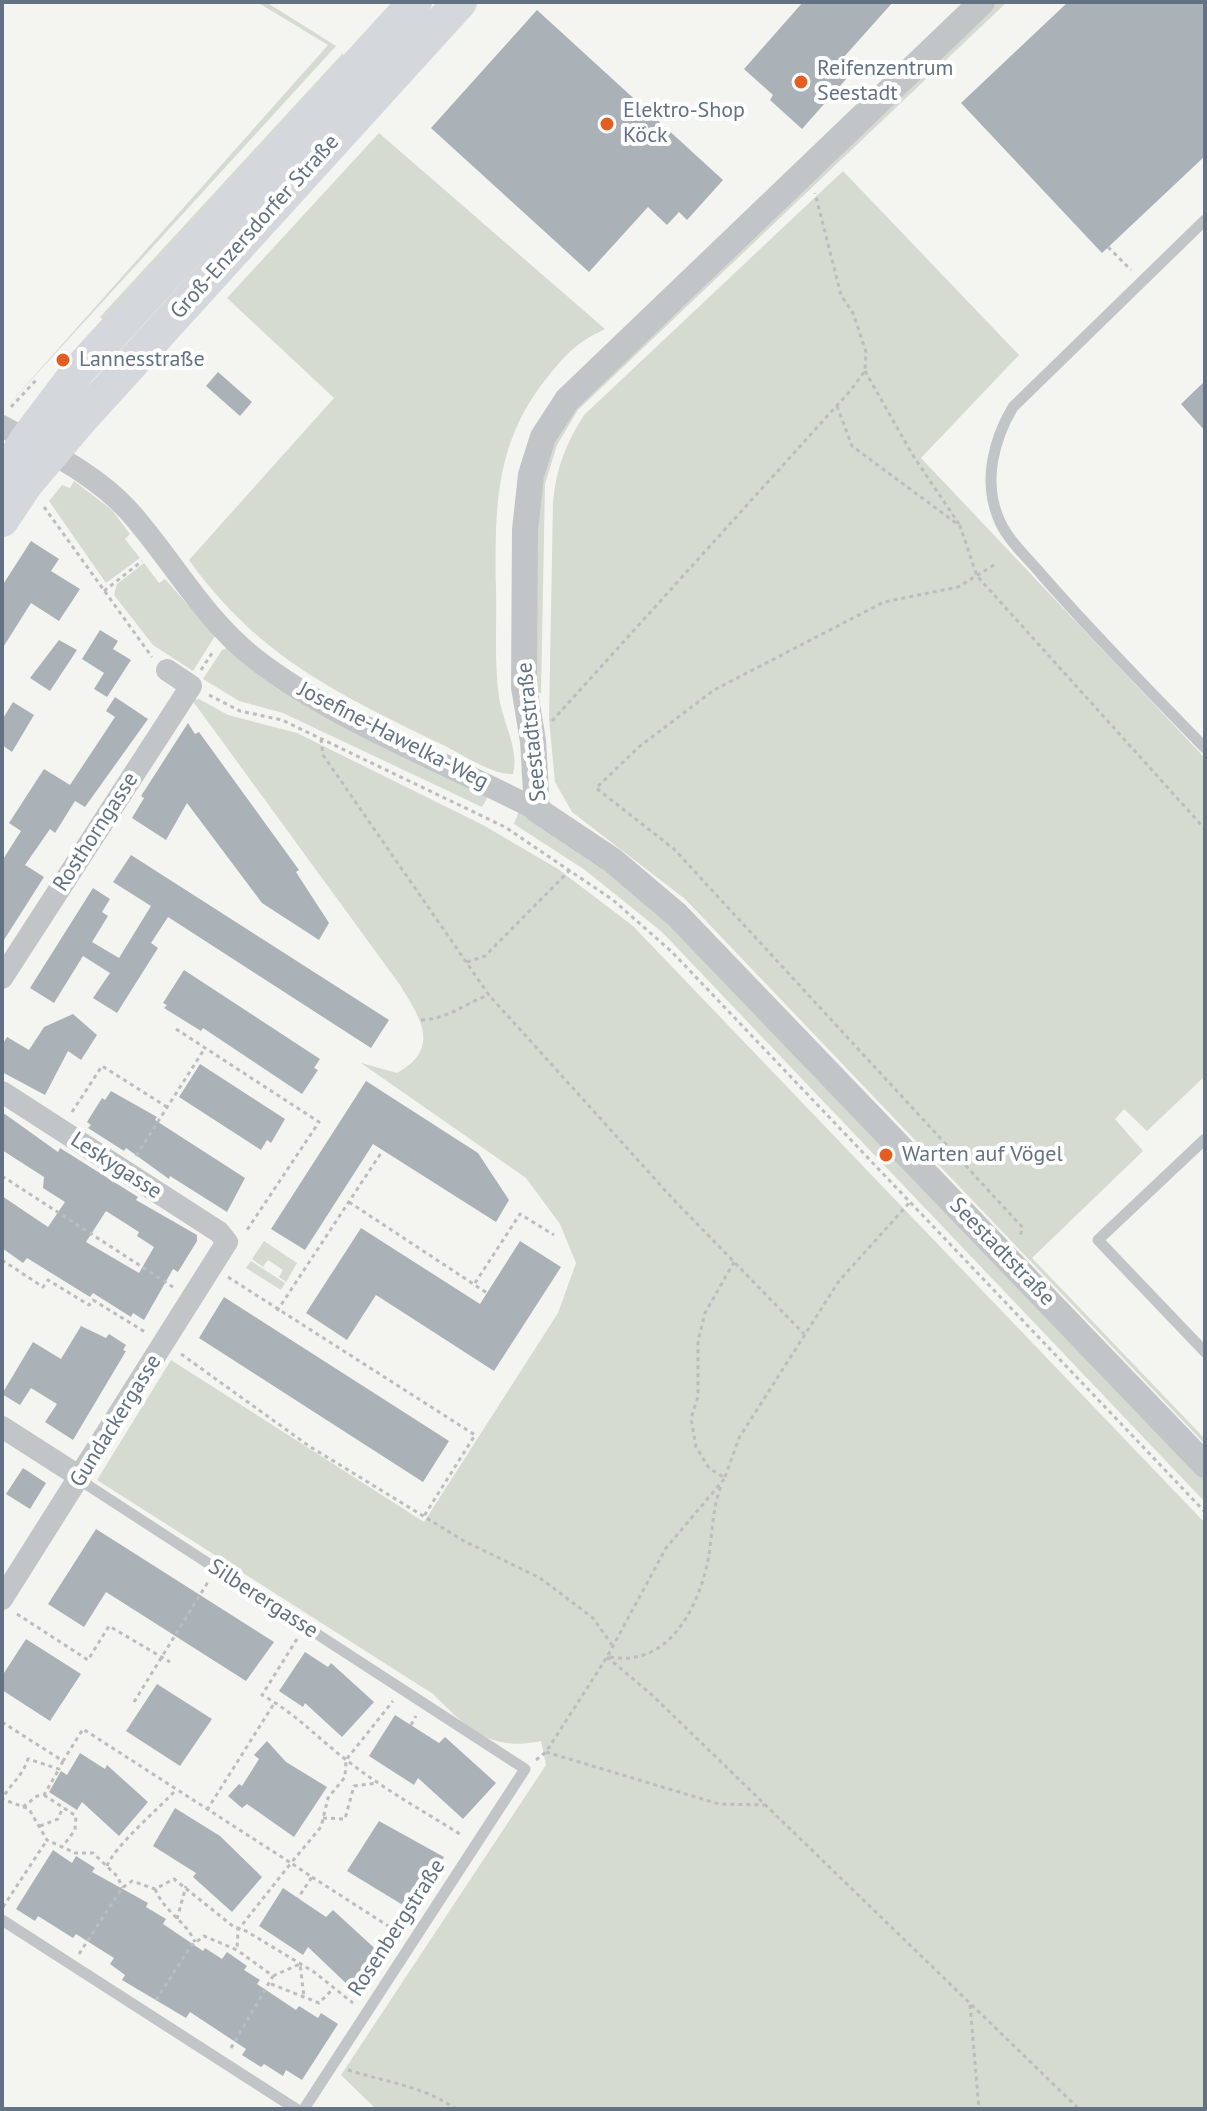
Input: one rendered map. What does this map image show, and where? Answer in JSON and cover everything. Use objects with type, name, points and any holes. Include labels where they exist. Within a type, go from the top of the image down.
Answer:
[{"type":"main road","name":"Groß-Enzersdorfer Straße","points":[[27,440],[78,371],[415,2]]},
{"type":"main road","name":"Groß-Enzersdorfer Straße","points":[[27,440],[460,2]]},
{"type":"main road","points":[[2,482],[27,440]]},
{"type":"main road","points":[[2,520],[27,440]]},
{"type":"street","name":"Seestadtstraße","points":[[982,2],[567,400],[543,437],[531,475],[525,530],[524,687],[533,741],[537,810],[612,860],[677,915],[1205,1465]]},
{"type":"street","name":"Josefine-Hawelka-Weg","points":[[27,440],[89,475],[127,509],[187,591],[225,633],[253,657],[321,703],[537,810]]},
{"type":"street","points":[[167,670],[191,686]]},
{"type":"street","name":"Rosthorngasse","points":[[2,978],[191,686]]},
{"type":"street","name":"Leskygasse","points":[[2,1092],[234,1240]]},
{"type":"street","name":"Gundackergasse","points":[[6,1604],[80,1477],[234,1240]]},
{"type":"street","name":"Silberergasse","points":[[2,1427],[80,1477]]},
{"type":"lane","points":[[1205,220],[1013,407],[999,430],[993,457],[994,503],[998,518],[1013,541],[1066,602],[1205,748]]},
{"type":"lane","points":[[1205,1139],[1098,1240],[1205,1352]]},
{"type":"lane","name":"Silberergasse","points":[[80,1477],[525,1769]]},
{"type":"lane","name":"Rosenbergstraße","points":[[304,2109],[525,1769]]},
{"type":"lane","points":[[2,1920],[296,2109]]},
{"type":"path","points":[[815,190],[841,295],[853,313],[866,352],[865,371],[912,454],[960,526],[977,576],[1205,829]]},
{"type":"path","points":[[1108,247],[1142,281]]},
{"type":"path","points":[[547,727],[837,406],[865,371]]},
{"type":"path","points":[[837,406],[852,446],[960,526]]},
{"type":"path","points":[[41,503],[154,659],[167,670]]},
{"type":"path","points":[[104,591],[142,561]]},
{"type":"path","points":[[994,565],[958,587],[884,602],[714,690],[640,746],[596,788],[674,849],[1023,1228],[1015,1249]]},
{"type":"path","points":[[225,633],[191,686],[240,711],[282,720],[494,821],[613,900],[672,952],[1205,1512]]},
{"type":"path","points":[[321,739],[323,755],[489,995],[804,1334]]},
{"type":"path","points":[[467,962],[485,956],[570,869]]},
{"type":"path","points":[[421,1020],[443,1019],[468,1002],[489,995]]},
{"type":"path","points":[[176,1029],[319,1122],[234,1240]]},
{"type":"path","points":[[129,1166],[205,1048]]},
{"type":"path","points":[[71,1112],[102,1066],[167,1107]]},
{"type":"path","points":[[277,1311],[381,1153]]},
{"type":"path","points":[[2,1176],[183,1293]]},
{"type":"path","points":[[349,1202],[487,1293]]},
{"type":"path","points":[[607,1657],[631,1661],[650,1655],[671,1639],[685,1621],[707,1566],[719,1491],[739,1438],[839,1281],[910,1202]]},
{"type":"path","points":[[475,1283],[520,1214],[554,1235]]},
{"type":"path","points":[[2,1260],[43,1287],[48,1280],[89,1305],[93,1300],[155,1338]]},
{"type":"path","points":[[725,1478],[709,1468],[696,1447],[691,1418],[698,1397],[698,1341],[705,1313],[734,1262]]},
{"type":"path","points":[[222,1272],[277,1311],[475,1435],[424,1516]]},
{"type":"path","points":[[174,1350],[309,1446],[464,1541],[540,1578],[593,1618],[612,1646]]},
{"type":"path","points":[[725,1478],[666,1548],[607,1657],[546,1752],[719,1804],[765,1805]]},
{"type":"path","points":[[134,1702],[217,1569]]},
{"type":"path","points":[[6,1604],[88,1660],[109,1626],[170,1662]]},
{"type":"path","points":[[305,1626],[262,1695],[302,1719],[346,1760],[377,1783],[476,1844]]},
{"type":"path","points":[[607,1657],[1079,2109]]},
{"type":"path","points":[[237,1950],[239,1929],[321,1827],[328,1798],[343,1779],[346,1760],[403,1689]]},
{"type":"path","points":[[207,1810],[275,1702]]},
{"type":"path","points":[[2,1722],[63,1761]]},
{"type":"path","points":[[44,1795],[83,1729],[412,1941]]},
{"type":"path","points":[[59,1769],[28,1759],[22,1776],[9,1787],[2,1799],[29,1809],[47,1840],[75,1853],[93,1853],[118,1877],[122,1888]]},
{"type":"path","points":[[343,1779],[354,1786],[377,1783]]},
{"type":"path","points":[[2,1783],[9,1787]]},
{"type":"path","points":[[323,1818],[345,1819],[354,1786]]},
{"type":"path","points":[[107,1866],[112,1853],[130,1840],[176,1790]]},
{"type":"path","points":[[23,1807],[37,1796],[44,1795],[76,1816],[75,1830],[62,1847]]},
{"type":"path","points":[[39,1826],[58,1819],[63,1807]]},
{"type":"path","points":[[2,1908],[47,1840]]},
{"type":"path","points":[[298,1898],[312,1877]]},
{"type":"path","points":[[155,1889],[174,1879],[239,1929],[300,1964],[366,2012]]},
{"type":"path","points":[[71,1964],[122,1888],[132,1881],[155,1889],[163,1907],[189,1930],[195,1943]]},
{"type":"path","points":[[177,1919],[186,1886]]},
{"type":"path","points":[[147,2013],[195,1943],[204,1936],[237,1950],[273,1976]]},
{"type":"path","points":[[273,1976],[300,1964]]},
{"type":"path","points":[[300,1964],[304,1997]]},
{"type":"path","points":[[222,2061],[271,1984],[273,1976]]},
{"type":"path","points":[[271,1984],[319,2003],[333,1989]]},
{"type":"path","points":[[969,2003],[979,2109]]},
{"type":"path","points":[[332,2065],[396,2081],[439,2097],[456,2109]]},
{"type":"shaded area","points":[[257,2],[266,2],[336,46],[2,412],[328,45]]},
{"type":"shaded area","points":[[996,2],[1007,2],[578,410],[557,445],[545,484],[541,693],[536,693],[535,526],[549,445],[594,383]]},
{"type":"shaded area","points":[[343,53],[344,59],[106,322],[100,317]]},
{"type":"shaded area","points":[[379,133],[605,329],[569,353],[532,399],[508,449],[502,474],[496,528],[497,669],[499,697],[514,756],[513,774],[478,764],[336,691],[304,671],[244,623],[189,560],[334,398],[227,298]]},
{"type":"shaded area","points":[[843,171],[1019,355],[921,458],[1205,758],[1205,1076],[1147,1131],[1124,1109],[1115,1119],[1143,1151],[1032,1258],[1205,1439],[1205,1444],[685,899],[572,812],[555,782],[549,719],[553,502],[559,467],[567,446],[584,415]]},
{"type":"shaded area","points":[[74,481],[112,510],[130,534],[125,539],[140,558],[106,583],[49,501],[62,485],[70,488]]},
{"type":"shaded area","points":[[144,563],[159,583],[165,579],[215,636],[193,671],[153,645],[114,595],[117,584]]},
{"type":"shaded area","points":[[227,648],[489,795],[482,807],[283,713],[239,701],[203,679],[222,650]]},
{"type":"shaded area","points":[[199,699],[228,715],[297,733],[483,825],[558,869],[633,926],[1205,1523],[1205,2109],[376,2109],[341,2075],[546,1765],[541,1741],[507,1743],[493,1740],[469,1727],[433,1694],[97,1480],[171,1360],[424,1522],[558,1313],[576,1263],[560,1224],[526,1178],[361,1063],[397,1073],[419,1053],[423,1043],[420,1021],[400,985],[192,700]]},
{"type":"shaded area","points":[[519,811],[572,843],[714,963],[1205,1480],[1205,1502],[662,932],[585,870],[514,824]]},
{"type":"shaded area","points":[[264,1241],[297,1263],[286,1282],[279,1277],[283,1270],[268,1260],[263,1267],[252,1259]]},
{"type":"shaded area","points":[[251,1261],[285,1283],[281,1290],[246,1268]]},
{"type":"building","name":"Reifenzentrum Seestadt","points":[[803,2],[893,2],[843,58],[855,69],[802,129],[770,100],[773,95],[744,69]]},
{"type":"building","points":[[1068,2],[1205,2],[1205,156],[1102,253],[961,103]]},
{"type":"building","name":"Elektro-Shop Köck","points":[[537,10],[723,180],[687,220],[679,212],[667,225],[648,207],[589,272],[431,128]]},
{"type":"building","points":[[218,372],[252,402],[240,416],[206,386]]},
{"type":"building","points":[[1205,381],[1205,431],[1181,404]]},
{"type":"building","points":[[31,541],[59,559],[51,571],[80,589],[59,621],[31,603],[2,649],[2,586]]},
{"type":"building","points":[[100,630],[118,641],[113,649],[131,660],[107,697],[94,689],[104,673],[82,659]]},
{"type":"building","points":[[59,640],[77,650],[50,691],[30,678]]},
{"type":"building","points":[[115,697],[148,719],[85,807],[75,801],[55,833],[50,829],[25,865],[44,877],[2,943],[2,861],[21,831],[9,823],[44,769],[70,785],[115,717],[106,711]]},
{"type":"building","points":[[13,702],[34,715],[12,752],[2,745],[2,720]]},
{"type":"building","points":[[188,723],[195,734],[199,732],[299,870],[296,872],[329,923],[319,940],[262,903],[187,803],[166,840],[132,818],[144,798],[141,796]]},
{"type":"building","points":[[131,855],[389,1020],[371,1048],[168,917],[151,943],[158,948],[117,1013],[93,998],[110,973],[83,956],[54,1003],[30,988],[93,888],[110,899],[102,912],[108,916],[92,942],[119,958],[151,906],[113,882]]},
{"type":"building","points":[[184,970],[320,1059],[314,1068],[318,1070],[302,1094],[203,1028],[201,1031],[164,1008],[167,1005],[163,1003]]},
{"type":"building","points":[[73,1014],[97,1035],[81,1060],[68,1051],[45,1095],[2,1072],[2,1045],[7,1037],[29,1050],[44,1027]]},
{"type":"building","points":[[200,1064],[285,1119],[271,1143],[267,1140],[261,1150],[179,1097]]},
{"type":"building","points":[[366,1081],[478,1153],[509,1200],[496,1222],[373,1144],[305,1250],[271,1229]]},
{"type":"building","points":[[111,1091],[157,1117],[155,1120],[245,1178],[227,1212],[170,1176],[169,1179],[126,1148],[124,1151],[88,1128],[91,1125],[87,1122],[102,1098],[105,1100]]},
{"type":"building","points":[[2,1112],[58,1152],[60,1148],[138,1197],[136,1200],[197,1235],[197,1241],[178,1272],[173,1269],[144,1320],[133,1313],[131,1317],[93,1293],[90,1297],[27,1258],[23,1263],[2,1248],[2,1196],[48,1227],[65,1202],[43,1188],[44,1177],[2,1150]],"holes":[[[106,1211],[139,1232],[137,1236],[154,1247],[139,1273],[86,1242]]]},
{"type":"building","points":[[361,1228],[480,1304],[520,1241],[561,1267],[494,1371],[376,1295],[347,1340],[306,1313]]},
{"type":"building","points":[[224,1297],[449,1441],[423,1482],[199,1338]]},
{"type":"building","points":[[81,1326],[106,1338],[109,1334],[126,1345],[123,1350],[126,1351],[73,1440],[45,1422],[57,1404],[31,1388],[20,1405],[2,1394],[33,1342],[61,1359]]},
{"type":"building","points":[[23,1468],[46,1483],[30,1509],[6,1494]]},
{"type":"building","points":[[96,1529],[274,1642],[246,1681],[106,1592],[84,1627],[48,1604]]},
{"type":"building","points":[[26,1639],[81,1674],[50,1721],[2,1690],[2,1676]]},
{"type":"building","points":[[305,1652],[328,1667],[331,1663],[374,1702],[342,1737],[305,1703],[303,1707],[279,1691]]},
{"type":"building","points":[[157,1684],[212,1719],[180,1766],[126,1731]]},
{"type":"building","points":[[395,1715],[439,1743],[445,1737],[496,1783],[463,1819],[418,1778],[414,1785],[369,1756]]},
{"type":"building","points":[[267,1741],[286,1762],[327,1787],[294,1837],[247,1804],[242,1808],[228,1796],[239,1784],[242,1786],[259,1759],[254,1755]]},
{"type":"building","points":[[80,1753],[105,1769],[107,1765],[148,1802],[119,1836],[82,1802],[77,1810],[49,1792],[61,1771],[67,1775]]},
{"type":"building","points":[[175,1808],[220,1836],[262,1877],[232,1912],[193,1877],[196,1873],[153,1846]]},
{"type":"building","points":[[379,1821],[444,1857],[411,1910],[347,1871]]},
{"type":"building","points":[[53,1850],[72,1863],[76,1856],[95,1868],[92,1872],[148,1903],[146,1907],[166,1919],[163,1924],[203,1951],[205,1948],[222,1959],[227,1952],[247,1966],[244,1970],[260,1980],[257,1984],[296,2010],[299,2006],[318,2018],[321,2013],[338,2024],[302,2080],[286,2070],[283,2076],[264,2064],[261,2067],[242,2055],[246,2049],[190,2012],[186,2018],[122,1980],[125,1975],[110,1964],[114,1958],[76,1934],[73,1938],[38,1916],[35,1921],[16,1909]]},
{"type":"building","points":[[283,1888],[326,1917],[333,1910],[382,1955],[351,1988],[308,1947],[303,1955],[259,1926]]},
{"type":"place","name":"Reifenzentrum Seestadt","points":[[801,82]]},
{"type":"place","name":"Elektro-Shop Köck","points":[[607,124]]},
{"type":"place","name":"Lannesstraße","points":[[63,360]]},
{"type":"place","name":"Warten auf Vögel","points":[[886,1155]]}]
